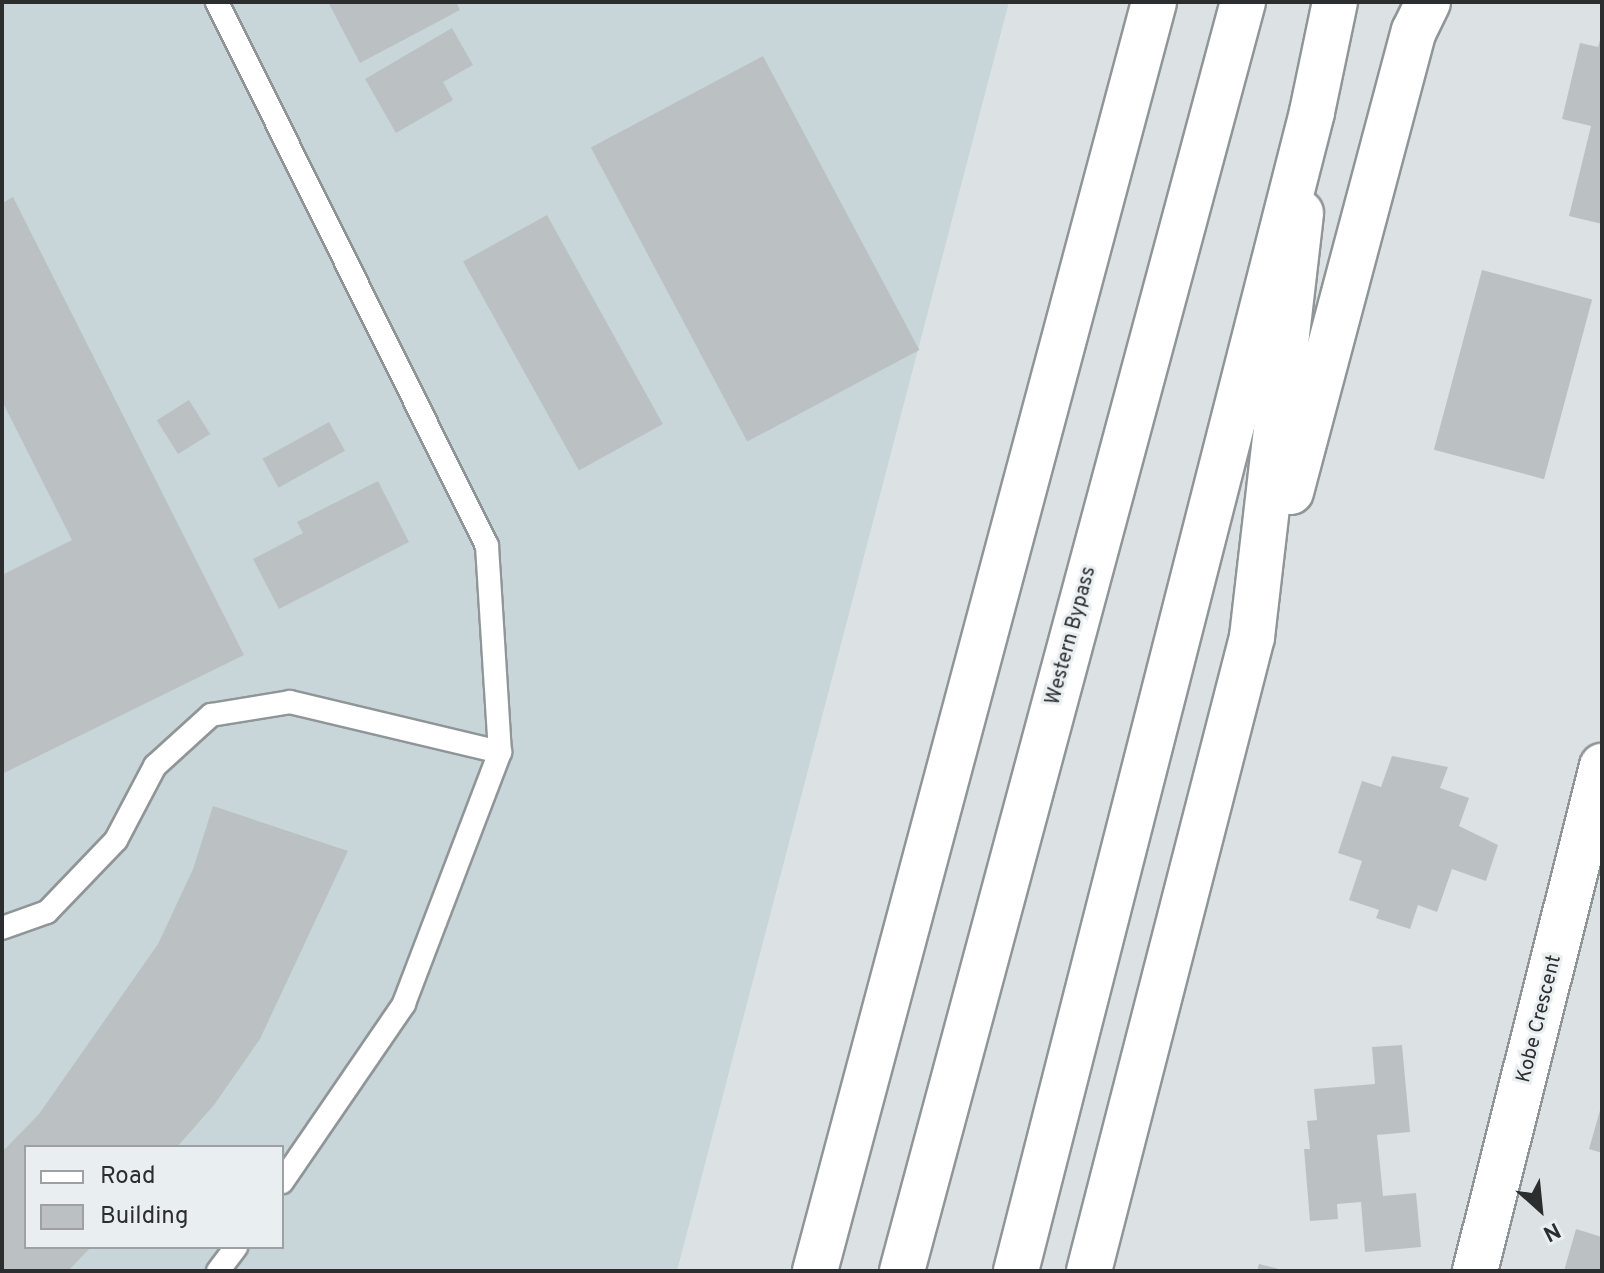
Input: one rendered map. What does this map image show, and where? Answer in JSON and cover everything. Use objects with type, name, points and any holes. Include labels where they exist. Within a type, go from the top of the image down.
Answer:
[{"type":"main road","points":[[815,1271],[1154,2]]},
{"type":"main road","name":"Western Bypass","points":[[902,1271],[1243,2]]},
{"type":"main road","points":[[1016,1271],[1312,112],[1335,2]]},
{"type":"main road","points":[[1089,1271],[1252,637],[1414,31],[1428,2]]},
{"type":"main road","points":[[1252,637],[1312,112]]},
{"type":"main road","name":"Kobe Crescent","points":[[1475,1271],[1587,903],[1602,766]]},
{"type":"lane","points":[[217,2],[487,546],[500,752],[404,1004],[284,1179]]},
{"type":"lane","points":[[2,928],[47,912],[116,840],[155,766],[211,715],[290,702],[500,752]]},
{"type":"lane","points":[[218,1271],[234,1249]]},
{"type":"shaded area","points":[[2,2],[1009,2],[677,1271],[2,1271]]},
{"type":"building","points":[[328,2],[456,2],[460,10],[360,63]]},
{"type":"building","points":[[452,28],[473,65],[443,82],[453,100],[396,133],[365,79]]},
{"type":"building","points":[[1602,33],[1602,224],[1569,216],[1591,126],[1562,119],[1580,43],[1598,47]]},
{"type":"building","points":[[763,56],[919,350],[747,442],[591,148]]},
{"type":"building","points":[[13,197],[244,655],[2,774],[2,575],[72,540],[2,401],[2,203]]},
{"type":"building","points":[[547,215],[663,424],[579,471],[463,262]]},
{"type":"building","points":[[1482,270],[1592,300],[1544,479],[1434,450]]},
{"type":"building","points":[[189,400],[210,434],[178,454],[157,420]]},
{"type":"building","points":[[329,422],[345,451],[279,488],[263,459]]},
{"type":"building","points":[[378,481],[409,542],[279,609],[253,559],[303,533],[297,522]]},
{"type":"building","points":[[1392,756],[1448,767],[1440,788],[1469,798],[1459,826],[1498,845],[1486,881],[1452,869],[1437,912],[1418,905],[1410,929],[1376,918],[1379,910],[1349,900],[1362,861],[1338,853],[1362,781],[1381,787]]},
{"type":"building","points":[[213,806],[348,851],[260,1039],[214,1105],[179,1145],[24,1145],[24,1249],[89,1249],[68,1271],[2,1271],[2,1152],[39,1114],[158,944],[193,869]]},
{"type":"building","points":[[1402,1045],[1410,1132],[1377,1135],[1383,1196],[1416,1193],[1421,1247],[1365,1252],[1361,1202],[1337,1204],[1338,1219],[1310,1221],[1304,1149],[1310,1149],[1307,1121],[1317,1120],[1314,1089],[1375,1084],[1372,1047]]},
{"type":"building","points":[[1602,1107],[1602,1153],[1589,1149]]},
{"type":"building","points":[[1576,1229],[1602,1237],[1602,1271],[1564,1271]]},
{"type":"building","points":[[1259,1264],[1283,1270],[1283,1271],[1257,1271]]}]
